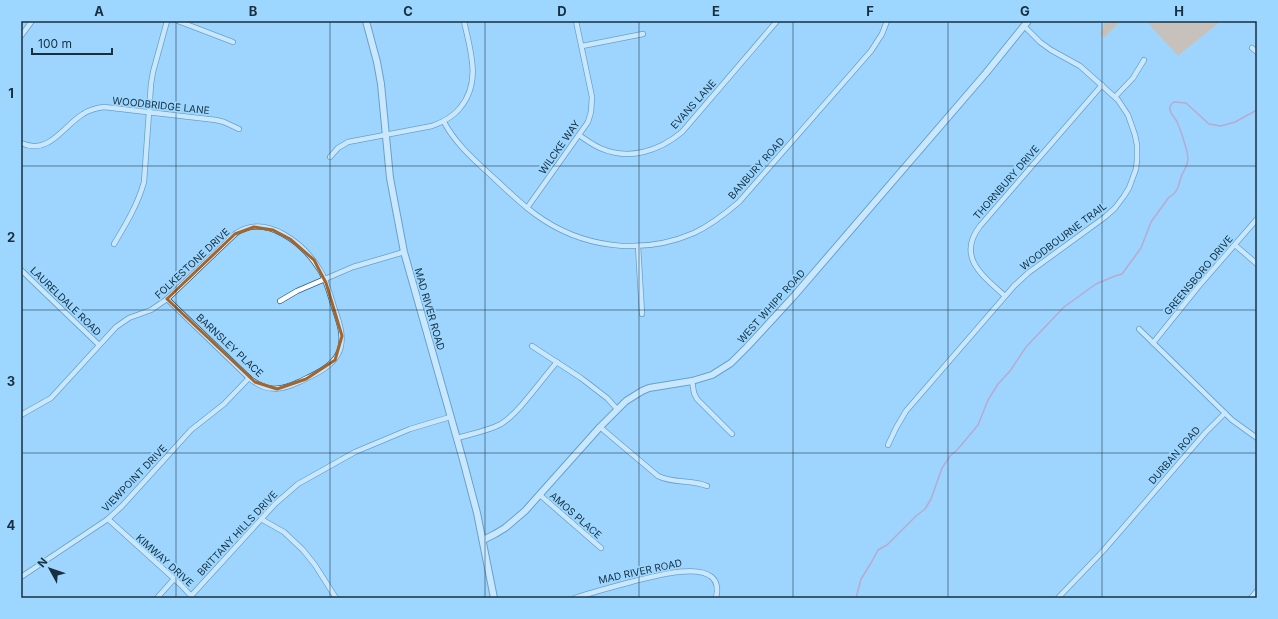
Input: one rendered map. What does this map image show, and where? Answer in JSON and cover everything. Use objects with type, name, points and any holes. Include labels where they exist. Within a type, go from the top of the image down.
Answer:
[{"type":"street","points":[[21,36],[32,21]]},
{"type":"street","points":[[114,244],[133,211],[142,190],[146,163],[153,72],[167,21]]},
{"type":"street","points":[[178,21],[233,42]]},
{"type":"street","name":"MAD RIVER ROAD","points":[[366,21],[376,55],[380,77],[392,190],[404,252],[477,513],[494,598]]},
{"type":"street","points":[[330,158],[338,148],[348,142],[432,126],[444,122],[453,115],[463,104],[469,94],[473,81],[472,59],[464,21]]},
{"type":"street","name":"WILCKE WAY","points":[[527,208],[590,118],[592,105],[582,46],[576,21]]},
{"type":"street","name":"BANBURY ROAD","points":[[444,122],[450,134],[463,149],[527,208],[548,223],[574,236],[600,244],[627,247],[671,241],[695,232],[715,222],[739,202],[871,51],[882,34],[887,21]]},
{"type":"street","name":"EVANS LANE","points":[[579,135],[600,148],[616,152],[634,154],[662,146],[682,132],[774,22]]},
{"type":"street","name":"WOODBOURNE TRAIL","points":[[888,445],[906,411],[1005,296],[1028,273],[1093,226],[1115,208],[1129,188],[1133,178],[1137,160],[1136,140],[1128,115],[1115,97],[1102,85],[1080,66],[1060,56],[1040,42],[1026,24]]},
{"type":"street","name":"WEST WHIPP ROAD","points":[[482,540],[505,528],[519,516],[540,495],[617,409],[633,396],[649,388],[703,379],[719,371],[736,357],[794,296],[1026,24]]},
{"type":"street","points":[[582,46],[643,34]]},
{"type":"street","points":[[1252,48],[1257,52]]},
{"type":"street","points":[[1115,97],[1133,78],[1144,60]]},
{"type":"street","name":"THORNBURY DRIVE","points":[[1005,296],[982,275],[973,262],[971,252],[973,237],[980,226],[1102,85]]},
{"type":"street","name":"WOODBRIDGE LANE","points":[[21,143],[37,146],[50,142],[82,115],[96,108],[150,112],[216,120],[239,129]]},
{"type":"street","name":"GREENSBORO DRIVE","points":[[1153,343],[1234,244],[1257,219]]},
{"type":"street","name":"FOLKESTONE DRIVE","points":[[21,415],[51,398],[123,321],[151,310],[167,299],[235,234],[247,228],[254,227],[273,230],[290,238],[314,260],[324,279],[342,336],[341,347],[334,360],[329,365],[306,379],[287,387]]},
{"type":"street","points":[[1234,244],[1257,264]]},
{"type":"street","points":[[638,246],[642,314]]},
{"type":"street","points":[[280,301],[297,291],[353,267],[404,252]]},
{"type":"street","name":"LAURELDALE ROAD","points":[[21,270],[100,345]]},
{"type":"street","name":"BARNSLEY PLACE","points":[[167,299],[249,378],[260,385],[269,388],[277,389],[287,387]]},
{"type":"street","points":[[1139,329],[1232,420],[1257,438]]},
{"type":"street","points":[[532,346],[581,378],[610,401],[617,409]]},
{"type":"street","points":[[457,438],[496,426],[508,418],[531,394],[557,362]]},
{"type":"street","name":"VIEWPOINT DRIVE","points":[[21,577],[108,519],[122,506],[191,430],[220,407],[249,378]]},
{"type":"street","points":[[692,382],[697,399],[732,434]]},
{"type":"street","name":"DURBAN ROAD","points":[[1058,598],[1103,551],[1206,432],[1225,413]]},
{"type":"street","name":"BRITTANY HILLS DRIVE","points":[[192,597],[261,519],[281,498],[298,484],[355,452],[410,429],[450,417]]},
{"type":"street","points":[[600,427],[658,476],[669,480],[694,481],[707,486]]},
{"type":"street","name":"AMOS PLACE","points":[[540,495],[601,548]]},
{"type":"street","name":"KIMWAY DRIVE","points":[[108,519],[192,597]]},
{"type":"street","points":[[261,519],[284,532],[303,550],[315,565],[336,598]]},
{"type":"street","name":"MAD RIVER ROAD","points":[[575,598],[656,576],[676,572],[695,571],[706,574],[714,580],[717,587],[716,598]]},
{"type":"street","points":[[158,598],[174,579]]},
{"type":"street","points":[[1251,598],[1257,591]]},
{"type":"highlighted area","points":[[254,227],[273,230],[290,239],[314,260],[326,283],[342,336],[335,360],[306,379],[277,389],[255,382],[167,299],[235,234]]},
{"type":"shaded area","points":[[1121,21],[1104,38],[1100,34],[1105,22]]},
{"type":"shaded area","points":[[1146,21],[1221,21],[1178,56]]},
{"type":"waterway","points":[[856,598],[861,579],[878,550],[887,545],[925,509],[931,499],[942,468],[950,456],[958,449],[978,425],[988,400],[1026,347],[1064,307],[1096,284],[1122,274],[1141,248],[1151,222],[1169,197],[1172,196],[1177,189],[1188,161],[1182,134],[1170,110],[1171,104],[1174,102],[1186,103],[1209,124],[1221,126],[1235,122],[1257,110]]}]
